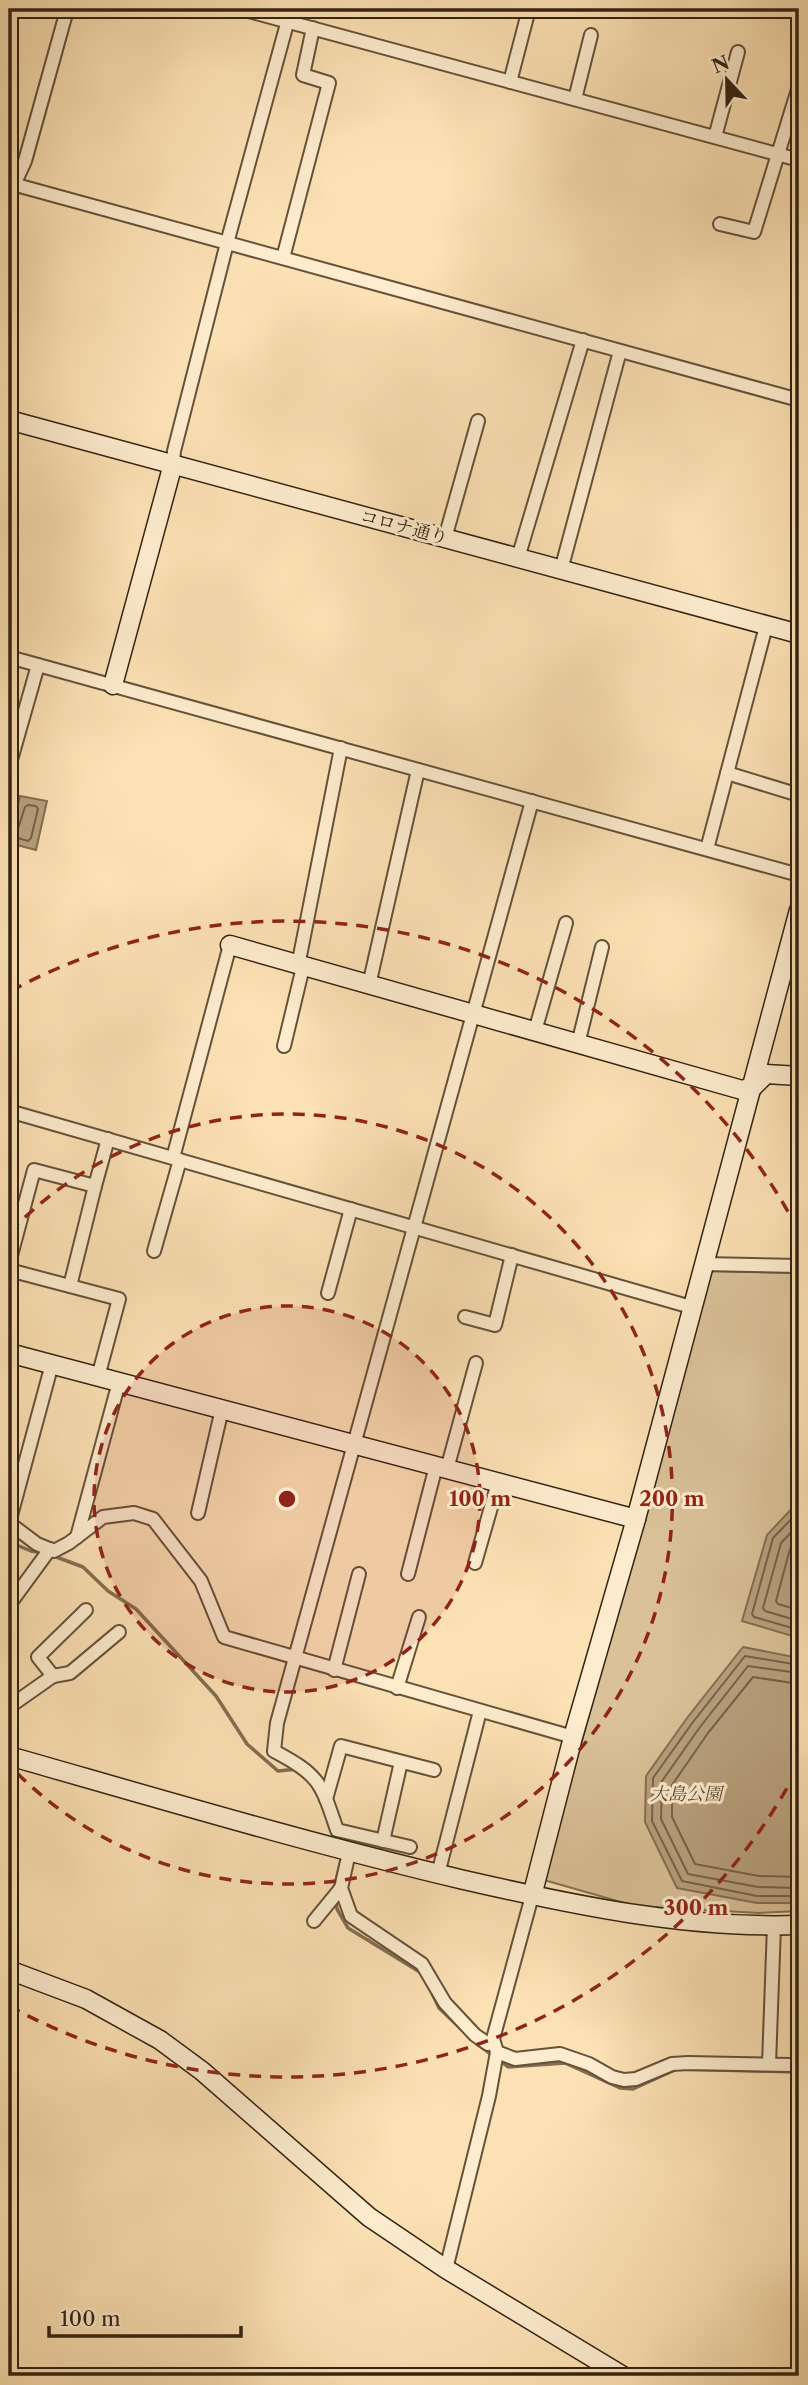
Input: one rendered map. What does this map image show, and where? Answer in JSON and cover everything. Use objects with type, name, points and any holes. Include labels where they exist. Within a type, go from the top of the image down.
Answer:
[{"type":"street","points":[[241,9],[290,15],[313,28],[799,160]]},
{"type":"street","points":[[510,82],[529,9]]},
{"type":"street","points":[[67,10],[25,161],[12,184],[799,400]]},
{"type":"street","points":[[113,685],[173,464],[174,451],[227,243],[290,15]]},
{"type":"street","points":[[283,258],[329,83],[303,75],[313,28]]},
{"type":"street","points":[[575,99],[592,35]]},
{"type":"street","points":[[715,137],[738,52]]},
{"type":"street","points":[[720,224],[754,232],[780,155],[799,86]]},
{"type":"street","points":[[518,558],[583,340]]},
{"type":"street","points":[[561,570],[620,351]]},
{"type":"street","name":"コロナ通り","points":[[9,420],[799,634]]},
{"type":"street","points":[[445,538],[478,421]]},
{"type":"street","points":[[707,849],[766,626]]},
{"type":"street","points":[[9,657],[799,875]]},
{"type":"street","points":[[9,767],[38,664]]},
{"type":"street","points":[[284,1046],[341,748]]},
{"type":"street","points":[[369,985],[418,770]]},
{"type":"street","points":[[727,773],[799,795]]},
{"type":"street","points":[[410,1847],[337,1830],[326,1799],[308,1770],[274,1751],[277,1723],[532,801]]},
{"type":"street","points":[[446,2269],[532,1896],[573,1737],[636,1519],[799,910]]},
{"type":"street","points":[[534,1031],[566,923]]},
{"type":"street","points":[[154,1251],[230,945],[742,1090],[753,1087],[766,1074],[799,1076]]},
{"type":"street","points":[[578,1044],[602,947]]},
{"type":"street","points":[[16,1113],[691,1307]]},
{"type":"street","points":[[70,1286],[108,1139]]},
{"type":"street","points":[[9,1263],[34,1170],[95,1186]]},
{"type":"street","points":[[327,1293],[351,1209]]},
{"type":"street","points":[[465,1317],[495,1325],[512,1255]]},
{"type":"street","points":[[703,1264],[799,1266]]},
{"type":"street","points":[[9,1270],[119,1299],[99,1377]]},
{"type":"street","points":[[9,1353],[636,1519]]},
{"type":"street","points":[[408,1574],[476,1363]]},
{"type":"street","points":[[9,1544],[52,1364]]},
{"type":"street","points":[[77,1537],[119,1382]]},
{"type":"street","points":[[198,1513],[222,1409]]},
{"type":"street","points":[[475,1563],[498,1482]]},
{"type":"street","points":[[12,1526],[37,1544],[54,1551],[103,1517],[134,1513],[153,1519],[201,1581],[224,1637],[573,1737]]},
{"type":"street","points":[[9,1605],[50,1549]]},
{"type":"street","points":[[334,1670],[359,1574]]},
{"type":"street","points":[[53,1676],[38,1657],[86,1611]]},
{"type":"street","points":[[397,1688],[418,1617]]},
{"type":"street","points":[[9,1707],[53,1676],[69,1673],[119,1632]]},
{"type":"street","points":[[438,1874],[480,1711]]},
{"type":"street","points":[[326,1799],[341,1746],[434,1770]]},
{"type":"street","points":[[9,1756],[349,1853],[532,1896],[635,1914],[711,1922],[799,1925]]},
{"type":"street","points":[[383,1841],[401,1762]]},
{"type":"street","points":[[314,1922],[341,1888],[349,1853]]},
{"type":"street","points":[[341,1888],[351,1916],[422,1964],[445,2003],[475,2035],[515,2059],[560,2054],[624,2080],[636,2079],[672,2064],[791,2065],[799,2062]]},
{"type":"street","points":[[769,2064],[774,1926]]},
{"type":"street","points":[[9,1970],[86,1999],[160,2040],[202,2071],[369,2217],[446,2269],[623,2376]]},
{"type":"green space","name":"大島公園","points":[[710,1271],[799,1273],[799,1911],[759,1913],[635,1906],[544,1880]]},
{"type":"water","points":[[20,796],[47,801],[36,850],[9,843]]},
{"type":"water","points":[[799,1501],[799,1638],[742,1621],[767,1535]]},
{"type":"water","points":[[743,1647],[799,1658],[799,1903],[757,1903],[677,1888],[645,1822],[646,1776]]},
{"type":"waterway","points":[[19,1546],[44,1553]]},
{"type":"waterway","points":[[51,1555],[83,1567],[108,1591],[136,1609],[216,1696],[247,1744],[278,1771],[298,1769]]},
{"type":"waterway","points":[[334,1889],[342,1856]]},
{"type":"waterway","points":[[336,1901],[337,1909],[348,1928],[423,1974]]},
{"type":"waterway","points":[[429,1987],[439,2008],[462,2030]]},
{"type":"waterway","points":[[476,2043],[492,2055]]},
{"type":"waterway","points":[[498,2059],[508,2067],[565,2063],[620,2088],[633,2089],[677,2069],[799,2072]]}]
